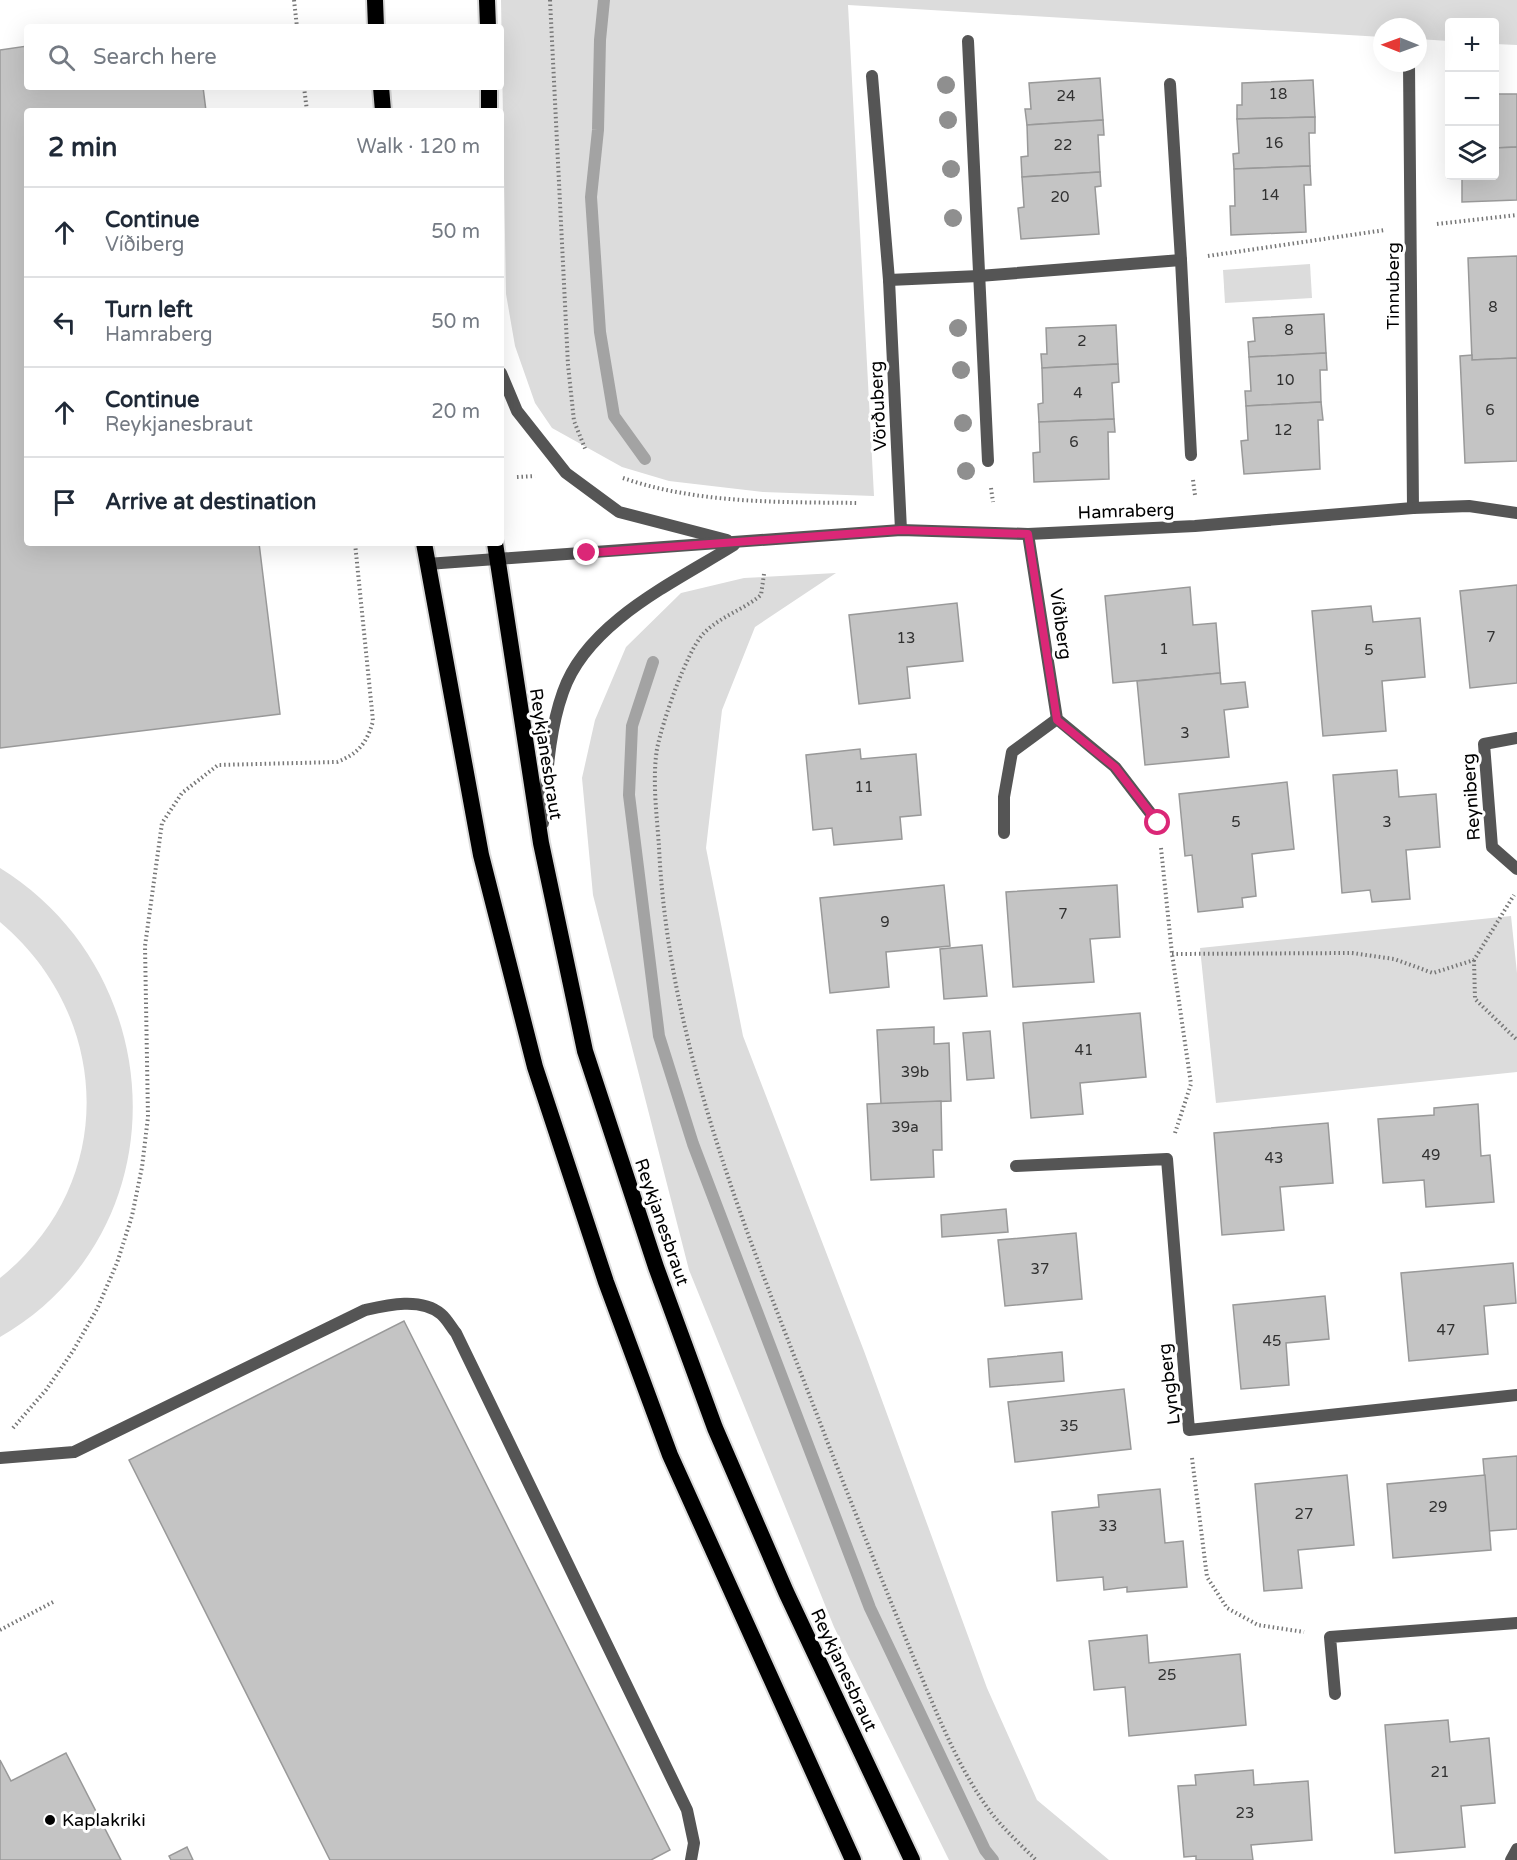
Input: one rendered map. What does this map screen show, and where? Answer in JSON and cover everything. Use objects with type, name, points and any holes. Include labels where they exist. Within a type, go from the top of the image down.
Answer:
[{"type":"highway","points":[[375,0],[376,24]]},
{"type":"highway","points":[[487,0],[488,24]]},
{"type":"highway","points":[[381,90],[382,108]]},
{"type":"highway","points":[[489,90],[489,108]]},
{"type":"highway","points":[[424,546],[481,855],[535,1067],[606,1282],[670,1455],[853,1860]]},
{"type":"highway","name":"Reykjanesbraut","points":[[496,551],[541,843],[585,1051],[656,1268],[715,1428],[776,1570],[912,1860]]},
{"type":"street","points":[[968,41],[988,461]]},
{"type":"street","name":"Tinnuberg","points":[[1409,72],[1413,508]]},
{"type":"street","name":"Vörðuberg","points":[[872,76],[889,280],[902,503],[901,530]]},
{"type":"street","points":[[1170,84],[1191,455]]},
{"type":"street","points":[[889,280],[979,276],[1181,260]]},
{"type":"street","points":[[504,380],[517,411],[566,473],[619,512],[737,543]]},
{"type":"street","name":"Hamraberg","points":[[737,543],[901,530],[1028,534],[1195,526],[1413,508],[1469,506],[1517,513]]},
{"type":"street","name":"Víðiberg","points":[[1028,534],[1057,720]]},
{"type":"street","points":[[427,564],[496,551],[737,543]]},
{"type":"street","points":[[541,843],[552,732],[563,690],[585,651],[617,618],[737,543]]},
{"type":"street","points":[[1004,833],[1004,797],[1012,752],[1057,720],[1115,767],[1158,823]]},
{"type":"street","name":"Reyniberg","points":[[1517,738],[1484,744],[1492,847],[1517,869]]},
{"type":"street","points":[[1016,1166],[1167,1159]]},
{"type":"street","name":"Lyngberg","points":[[1167,1159],[1189,1430],[1517,1395]]},
{"type":"street","points":[[0,1458],[74,1452],[365,1310],[391,1304],[418,1305],[440,1312],[461,1343],[687,1810],[694,1843],[691,1860]]},
{"type":"street","points":[[1335,1694],[1330,1636],[1517,1623]]},
{"type":"street","points":[[1510,1860],[1517,1849]]},
{"type":"path","points":[[294,0],[297,24]]},
{"type":"path","points":[[550,0],[568,365],[574,421],[586,453]]},
{"type":"path","points":[[304,90],[307,108]]},
{"type":"path","points":[[1181,260],[1411,227],[1517,215]]},
{"type":"path","points":[[620,477],[650,488],[763,502],[902,503]]},
{"type":"path","points":[[8,1434],[46,1390],[74,1351],[113,1273],[132,1216],[142,1167],[148,1117],[145,946],[162,823],[182,793],[218,765],[337,762],[351,757],[362,747],[369,735],[373,721],[355,546]]},
{"type":"path","points":[[764,574],[760,595],[743,610],[719,620],[701,636],[665,717],[657,752],[660,881],[673,968],[693,1066],[736,1201],[782,1324],[880,1576],[949,1742],[996,1819],[1036,1860]]},
{"type":"path","points":[[1158,823],[1172,954],[1191,1084],[1167,1159]]},
{"type":"path","points":[[1517,890],[1474,960],[1475,999],[1517,1040]]},
{"type":"path","points":[[1172,954],[1352,953],[1394,959],[1433,974],[1474,960]]},
{"type":"path","points":[[1189,1430],[1207,1576],[1227,1608],[1258,1625],[1330,1636]]},
{"type":"path","points":[[0,1630],[53,1602]]},
{"type":"shaded area","points":[[501,0],[1517,0],[1517,45],[1499,44],[1499,18],[1445,18],[1445,41],[1427,40],[1427,18],[1373,18],[1373,36],[848,5],[874,496],[763,492],[669,481],[622,467],[552,428],[535,403],[515,346],[506,294],[503,90],[504,24],[501,24]]},
{"type":"shaded area","points":[[1310,264],[1312,298],[1225,303],[1223,270]]},
{"type":"shaded area","points":[[836,573],[755,627],[722,710],[706,848],[743,1036],[864,1351],[987,1688],[1037,1800],[1109,1860],[949,1860],[834,1627],[689,1270],[593,895],[582,778],[595,720],[626,647],[681,593],[744,578]]},
{"type":"shaded area","points":[[0,868],[57,915],[98,972],[124,1036],[133,1104],[125,1171],[101,1235],[59,1291],[0,1337],[0,1278],[39,1240],[66,1196],[82,1149],[87,1100],[81,1052],[64,1004],[37,961],[0,922]]},
{"type":"shaded area","points":[[1511,916],[1517,973],[1517,1072],[1216,1103],[1200,948]]},
{"type":"building","points":[[24,46],[24,90],[203,90],[206,108],[24,108],[24,546],[259,546],[280,714],[0,748],[0,50]]},
{"type":"building","points":[[1100,78],[1103,120],[1027,125],[1025,109],[1031,109],[1029,83]]},
{"type":"building","points":[[1313,80],[1315,117],[1237,119],[1237,105],[1242,105],[1242,83]]},
{"type":"building","points":[[1499,94],[1517,94],[1517,147],[1499,148]]},
{"type":"building","points":[[1315,117],[1315,133],[1309,133],[1310,166],[1234,169],[1233,154],[1239,153],[1237,119]]},
{"type":"building","points":[[1103,120],[1104,135],[1098,135],[1100,172],[1022,177],[1021,157],[1028,156],[1027,125]]},
{"type":"building","points":[[1517,147],[1517,200],[1462,202],[1462,180],[1499,180],[1499,148]]},
{"type":"building","points":[[1310,166],[1311,185],[1304,185],[1306,232],[1231,235],[1230,206],[1235,206],[1234,169]]},
{"type":"building","points":[[1100,172],[1101,186],[1095,187],[1099,234],[1021,239],[1018,208],[1024,207],[1022,177]]},
{"type":"building","points":[[1517,256],[1517,358],[1472,360],[1468,258]]},
{"type":"building","points":[[1324,314],[1326,353],[1249,357],[1248,342],[1255,341],[1253,318]]},
{"type":"building","points":[[1116,325],[1118,364],[1042,368],[1041,354],[1047,354],[1046,328]]},
{"type":"building","points":[[1326,353],[1327,370],[1320,370],[1321,402],[1246,406],[1245,391],[1251,391],[1249,357]]},
{"type":"building","points":[[1472,355],[1472,360],[1517,358],[1517,461],[1465,463],[1460,356]]},
{"type":"building","points":[[1118,364],[1119,382],[1112,383],[1114,419],[1039,422],[1038,404],[1043,403],[1042,368]]},
{"type":"building","points":[[1321,402],[1323,420],[1318,420],[1320,469],[1244,474],[1241,441],[1248,440],[1246,406]]},
{"type":"building","points":[[1114,419],[1115,432],[1108,432],[1109,479],[1034,482],[1033,453],[1040,452],[1039,422]]},
{"type":"building","points":[[1517,585],[1517,683],[1470,688],[1460,591]]},
{"type":"building","points":[[1190,587],[1193,625],[1216,623],[1220,673],[1113,683],[1105,596]]},
{"type":"building","points":[[957,603],[963,661],[907,667],[910,698],[859,704],[849,615]]},
{"type":"building","points":[[1371,606],[1373,622],[1420,618],[1425,677],[1382,681],[1386,731],[1323,736],[1312,611]]},
{"type":"building","points":[[1220,673],[1221,684],[1245,682],[1248,707],[1224,710],[1229,757],[1145,765],[1137,681]]},
{"type":"building","points":[[860,749],[861,759],[916,754],[921,815],[900,817],[902,839],[834,845],[832,828],[813,830],[806,755]]},
{"type":"building","points":[[1397,770],[1399,797],[1436,794],[1440,847],[1406,850],[1410,899],[1372,902],[1370,890],[1342,893],[1333,775]]},
{"type":"building","points":[[1287,782],[1294,849],[1252,854],[1256,896],[1242,898],[1243,907],[1198,912],[1192,855],[1185,856],[1179,794]]},
{"type":"building","points":[[944,885],[950,946],[886,952],[889,987],[830,993],[820,898]]},
{"type":"building","points":[[1117,885],[1120,937],[1090,939],[1094,982],[1013,987],[1006,892]]},
{"type":"building","points":[[982,945],[987,996],[944,999],[940,949]]},
{"type":"building","points":[[1140,1013],[1146,1077],[1080,1083],[1083,1114],[1031,1118],[1023,1023]]},
{"type":"building","points":[[934,1027],[934,1044],[949,1043],[951,1101],[881,1104],[877,1030]]},
{"type":"building","points":[[990,1031],[994,1078],[967,1080],[963,1033]]},
{"type":"building","points":[[941,1101],[942,1150],[933,1150],[934,1177],[871,1180],[867,1104]]},
{"type":"building","points":[[1478,1104],[1481,1156],[1490,1155],[1494,1202],[1426,1207],[1424,1180],[1383,1183],[1378,1119],[1434,1115],[1434,1108]]},
{"type":"building","points":[[1328,1123],[1333,1183],[1280,1187],[1284,1230],[1222,1235],[1214,1133]]},
{"type":"building","points":[[1006,1209],[1008,1232],[942,1237],[941,1215]]},
{"type":"building","points":[[1076,1233],[1082,1299],[1005,1306],[998,1240]]},
{"type":"building","points":[[1513,1263],[1516,1303],[1484,1306],[1488,1354],[1409,1361],[1401,1273]]},
{"type":"building","points":[[1325,1296],[1329,1339],[1286,1343],[1289,1385],[1241,1389],[1233,1305]]},
{"type":"building","points":[[404,1321],[670,1850],[651,1860],[330,1860],[129,1460]]},
{"type":"building","points":[[1062,1352],[1064,1381],[990,1387],[988,1359]]},
{"type":"building","points":[[1124,1389],[1131,1449],[1015,1462],[1008,1402]]},
{"type":"building","points":[[1517,1456],[1517,1529],[1489,1531],[1483,1459]]},
{"type":"building","points":[[1347,1475],[1354,1545],[1298,1550],[1302,1588],[1264,1591],[1255,1484]]},
{"type":"building","points":[[1485,1475],[1491,1550],[1393,1558],[1387,1484]]},
{"type":"building","points":[[1160,1489],[1165,1543],[1183,1541],[1187,1587],[1127,1592],[1127,1587],[1104,1590],[1103,1577],[1057,1581],[1052,1512],[1099,1507],[1098,1495]]},
{"type":"building","points":[[1147,1635],[1149,1663],[1240,1654],[1246,1725],[1129,1736],[1125,1687],[1094,1690],[1089,1641]]},
{"type":"building","points":[[1448,1720],[1450,1742],[1489,1738],[1495,1803],[1461,1806],[1465,1847],[1395,1853],[1385,1725]]},
{"type":"building","name":"Kaplakriki","points":[[66,1753],[121,1860],[0,1860],[0,1760],[11,1781]]},
{"type":"building","points":[[1253,1770],[1254,1785],[1308,1781],[1312,1840],[1251,1845],[1253,1860],[1196,1860],[1196,1856],[1184,1857],[1178,1786],[1196,1785],[1195,1775]]},
{"type":"building","points":[[187,1847],[193,1860],[171,1860],[169,1856]]},
{"type":"waterway","points":[[604,0],[600,40],[598,130],[591,197],[600,332],[614,416],[645,459]]},
{"type":"waterway","points":[[653,662],[632,726],[629,795],[659,1036],[693,1144],[870,1608],[985,1850],[993,1860]]},
{"type":"place","name":"Kaplakriki","points":[[50,1820]]},
{"type":"route","points":[[587,553],[901,530],[1028,534],[1057,720],[1115,767],[1158,823]]}]
